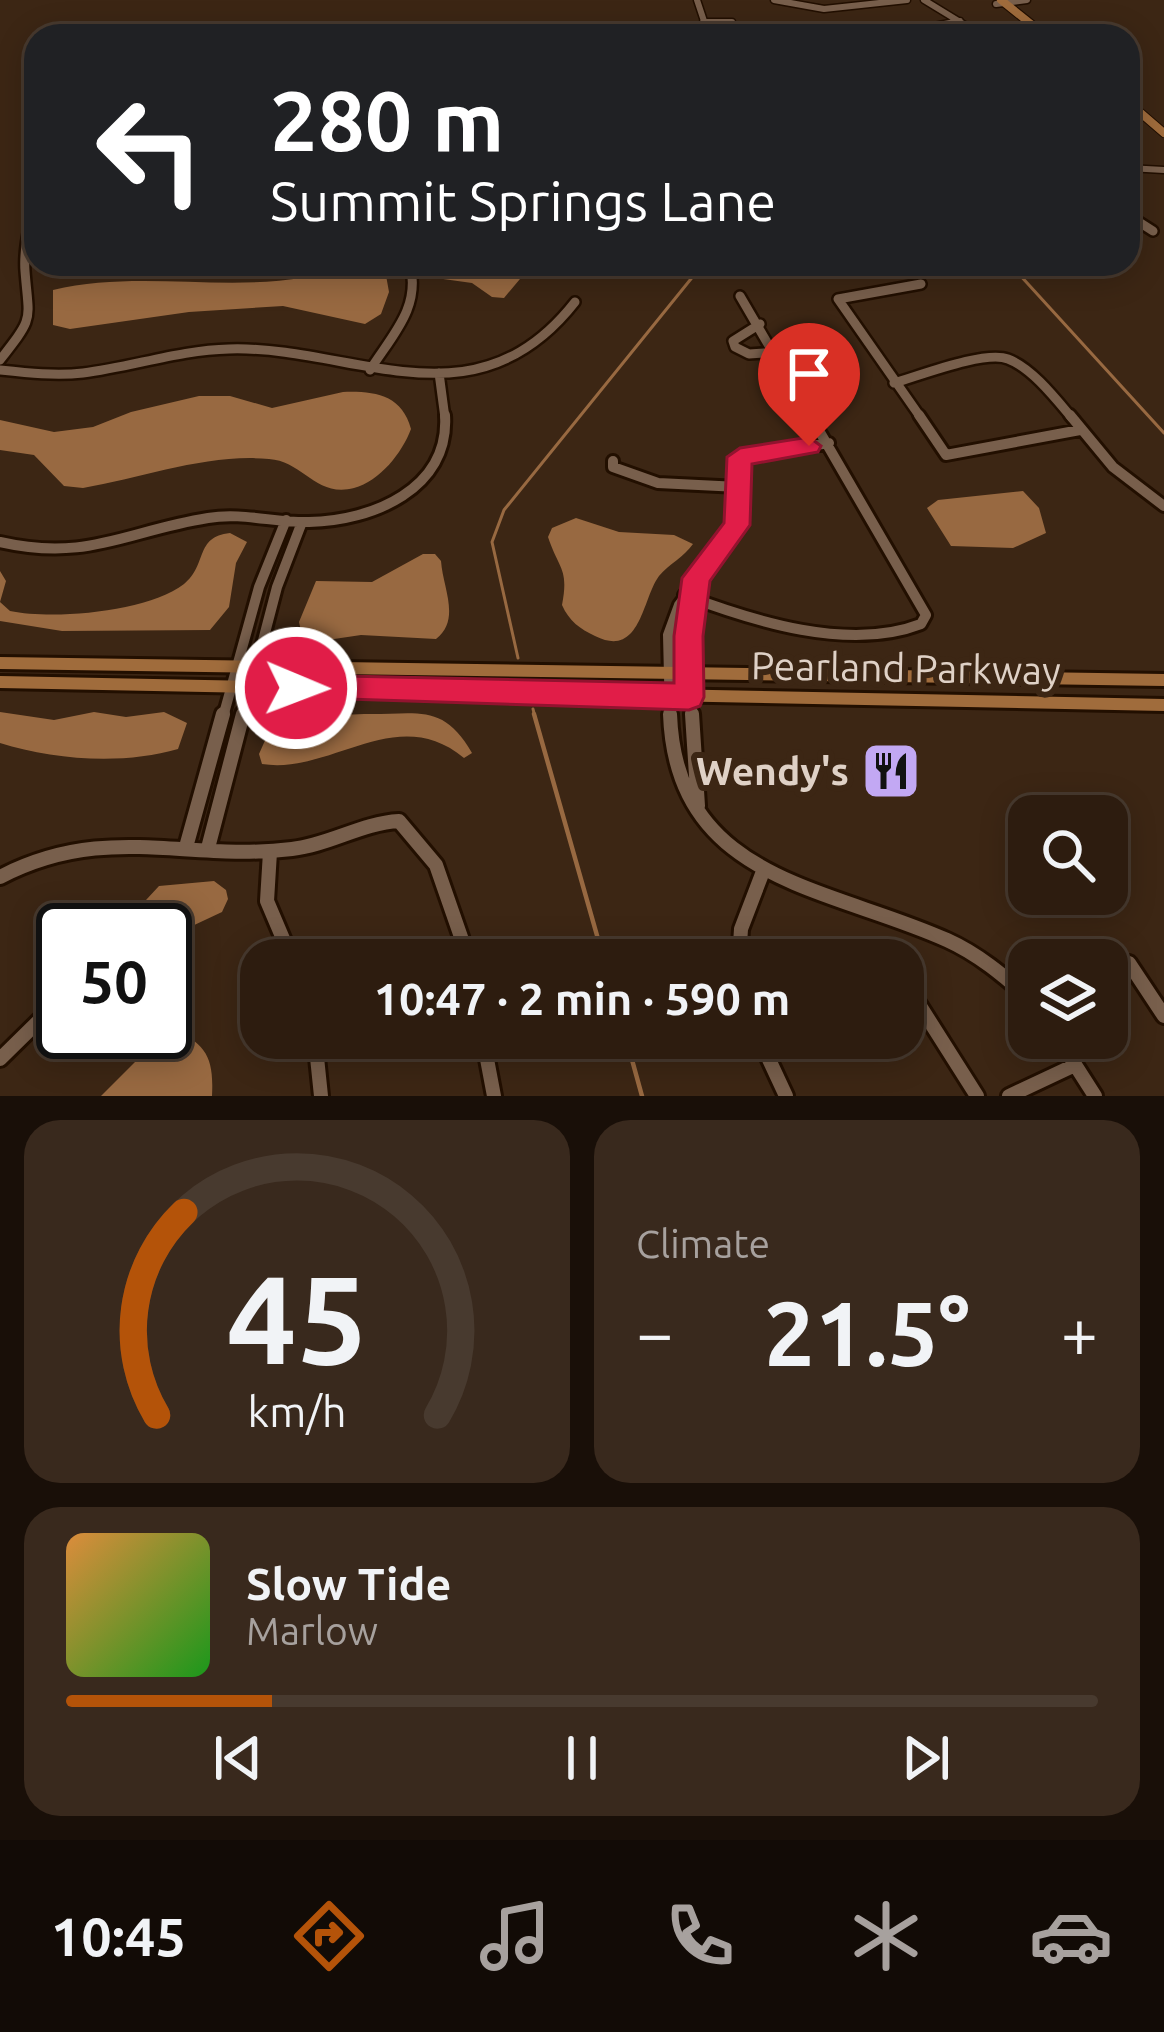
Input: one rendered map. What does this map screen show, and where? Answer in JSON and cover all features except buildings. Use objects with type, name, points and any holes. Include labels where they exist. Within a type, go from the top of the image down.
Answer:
[{"type":"main road","points":[[998,2],[1022,24]]},
{"type":"main road","points":[[998,2],[1029,24]]},
{"type":"main road","points":[[1140,115],[1164,134]]},
{"type":"main road","name":"Pearland Parkway","points":[[0,661],[1164,680]]},
{"type":"main road","name":"Pearland Parkway","points":[[0,684],[1164,705]]},
{"type":"street","points":[[697,0],[703,22],[732,22]]},
{"type":"street","points":[[777,1],[824,9],[907,0]]},
{"type":"street","points":[[924,0],[965,24]]},
{"type":"street","points":[[998,2],[1027,0]]},
{"type":"street","points":[[944,24],[960,21]]},
{"type":"street","points":[[1140,223],[1153,231]]},
{"type":"street","points":[[0,360],[30,315],[31,276]]},
{"type":"street","points":[[370,370],[412,304],[413,276]]},
{"type":"street","points":[[921,284],[838,299],[946,455],[1080,430]]},
{"type":"street","points":[[689,597],[744,618],[816,632],[882,632],[921,624],[924,607],[740,296]]},
{"type":"street","points":[[0,370],[83,373],[239,348],[295,352],[370,370],[440,373],[490,362],[534,343],[562,321],[575,302]]},
{"type":"street","points":[[760,324],[739,333],[735,347],[749,354],[776,352]]},
{"type":"street","points":[[894,383],[986,358],[1008,358],[1049,391],[1113,467],[1164,506]]},
{"type":"street","points":[[0,542],[37,550],[80,551],[205,518],[248,515],[302,522],[366,513],[422,480],[444,442],[440,373]]},
{"type":"street","points":[[829,443],[740,457],[737,525],[696,578],[668,635],[678,775],[724,843],[762,874],[801,891],[938,932],[1008,979]]},
{"type":"street","points":[[613,461],[621,472],[652,481],[739,487]]},
{"type":"street","points":[[186,847],[266,566],[286,520]]},
{"type":"street","points":[[208,848],[284,566],[302,522]]},
{"type":"street","points":[[689,597],[689,697],[699,809]]},
{"type":"street","points":[[0,877],[36,858],[81,845],[270,852],[326,843],[378,823],[399,821],[415,835],[442,883],[462,939]]},
{"type":"street","points":[[270,852],[268,901],[283,939]]},
{"type":"street","points":[[740,939],[762,874]]},
{"type":"street","points":[[1129,963],[1164,1016]]},
{"type":"street","points":[[924,1012],[977,1096]]},
{"type":"street","points":[[0,1059],[36,1024]]},
{"type":"street","points":[[317,1059],[321,1096]]},
{"type":"street","points":[[487,1059],[494,1096]]},
{"type":"street","points":[[769,1059],[786,1096]]},
{"type":"street","points":[[1071,1059],[1095,1096]]},
{"type":"street","points":[[1009,1096],[1075,1065]]},
{"type":"shaded area","points":[[386,276],[389,292],[381,314],[365,324],[283,306],[189,312],[70,329],[53,325],[53,290],[128,281]]},
{"type":"shaded area","points":[[522,276],[504,298],[492,297],[472,283],[436,278]]},
{"type":"shaded area","points":[[343,392],[386,397],[401,409],[411,429],[389,465],[354,488],[329,488],[281,461],[246,458],[83,488],[64,486],[34,455],[0,450],[0,420],[54,432],[93,427],[131,412],[199,396],[230,396],[272,408]]},
{"type":"shaded area","points":[[1023,491],[1039,508],[1046,533],[1013,548],[951,546],[927,508],[938,500]]},
{"type":"shaded area","points":[[576,518],[619,532],[674,535],[693,544],[659,576],[638,623],[622,640],[610,641],[584,630],[562,605],[564,576],[548,537],[552,528]]},
{"type":"shaded area","points":[[230,533],[247,542],[236,563],[229,607],[210,630],[62,631],[0,621],[0,602],[10,611],[51,615],[125,607],[184,584],[211,540]]},
{"type":"shaded area","points":[[423,554],[435,554],[441,561],[449,603],[448,622],[436,639],[361,635],[314,642],[302,636],[299,622],[316,581],[372,582]]},
{"type":"shaded area","points":[[0,571],[6,581],[0,602]]},
{"type":"shaded area","points":[[0,712],[54,720],[94,712],[126,717],[164,712],[187,723],[178,749],[135,757],[89,758],[0,743]]},
{"type":"shaded area","points":[[414,713],[439,719],[472,753],[464,758],[439,743],[389,738],[314,760],[262,764],[259,754],[275,718]]},
{"type":"shaded area","points":[[214,881],[226,890],[228,899],[222,912],[192,926],[192,903],[147,903],[159,886]]},
{"type":"shaded area","points":[[192,1039],[209,1061],[212,1096],[101,1096],[138,1059],[192,1059]]},
{"type":"waterway","points":[[518,658],[492,542],[504,510],[693,276]]},
{"type":"waterway","points":[[1021,276],[1164,433]]},
{"type":"waterway","points":[[533,709],[535,717]]},
{"type":"waterway","points":[[534,714],[598,939]]},
{"type":"waterway","points":[[632,1059],[642,1096]]},
{"type":"place","name":"Wendy's","points":[[891,771]]},
{"type":"route","points":[[296,688],[689,697],[688,636],[696,578],[737,525],[740,457],[809,446]]}]
